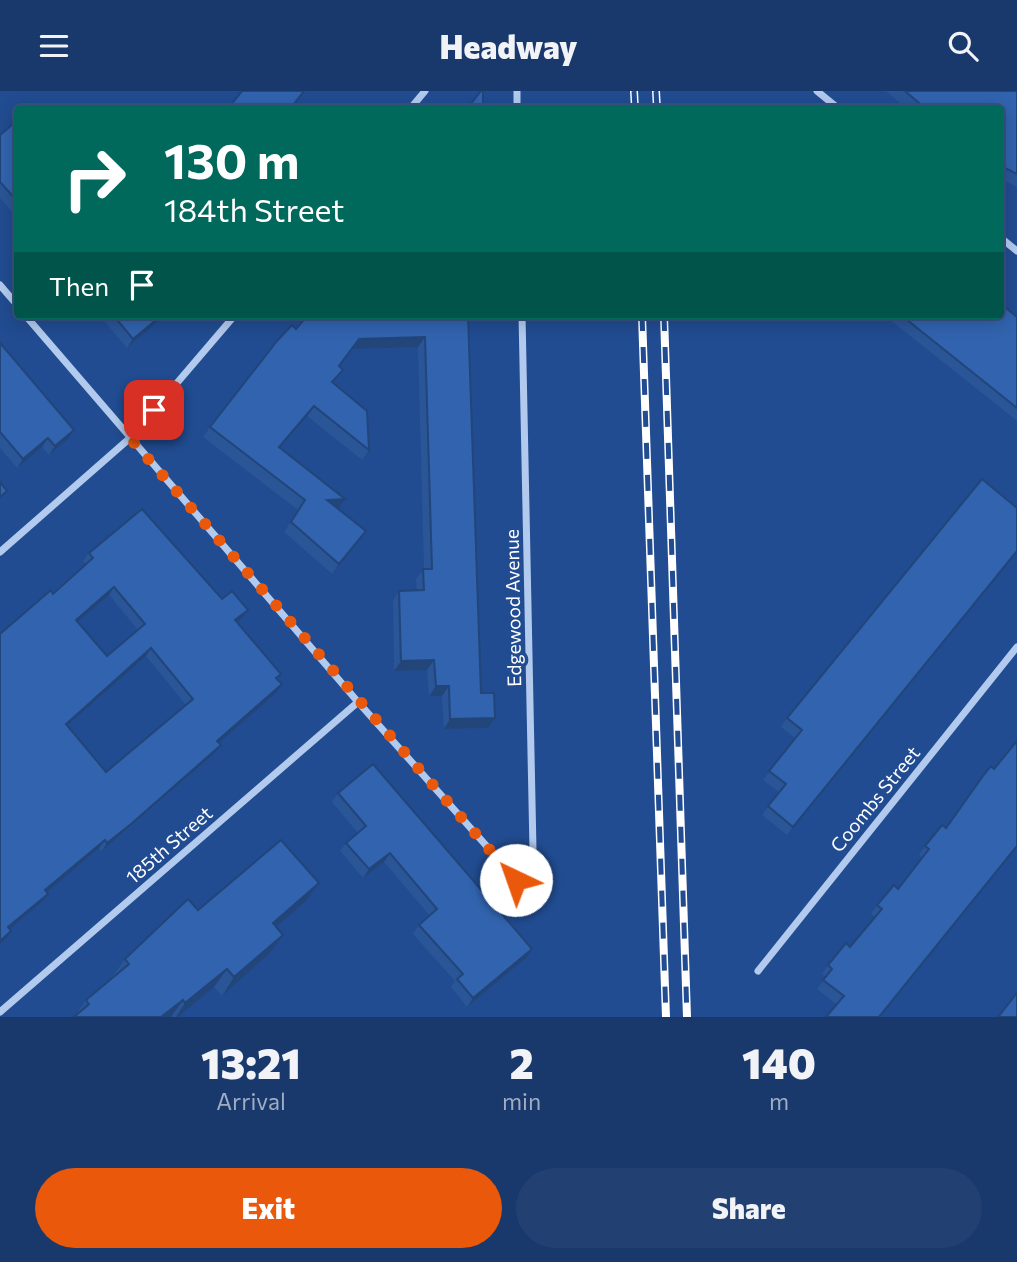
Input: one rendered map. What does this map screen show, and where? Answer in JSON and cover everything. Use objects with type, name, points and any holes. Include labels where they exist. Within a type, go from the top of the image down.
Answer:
[{"type":"street","points":[[413,105],[425,91]]},
{"type":"street","points":[[821,92],[835,105]]},
{"type":"street","points":[[0,285],[14,301]]},
{"type":"street","points":[[28,319],[358,702]]},
{"type":"street","points":[[0,552],[130,438],[232,319]]},
{"type":"street","name":"Edgewood Avenue","points":[[358,702],[534,899],[522,319]]},
{"type":"street","name":"Coombs Street","points":[[758,971],[1017,647]]},
{"type":"street","name":"185th Street","points":[[0,1012],[358,702]]},
{"type":"building","points":[[242,91],[304,91],[293,105],[231,105]]},
{"type":"building","points":[[481,91],[483,91],[483,105],[470,105]]},
{"type":"building","points":[[905,91],[1017,91],[1017,174],[1004,168],[1004,105],[921,105]]},
{"type":"building","points":[[14,125],[14,198],[0,182],[0,135]]},
{"type":"building","points":[[1004,306],[1017,317],[1017,408],[906,319],[1004,319]]},
{"type":"building","points":[[116,319],[157,319],[133,339]]},
{"type":"building","points":[[305,319],[468,319],[481,693],[494,693],[495,718],[450,719],[449,686],[436,686],[434,660],[401,661],[399,591],[424,590],[423,569],[432,569],[425,337],[359,339],[339,366],[343,370],[332,382],[367,411],[369,450],[314,406],[279,447],[345,499],[327,500],[366,531],[339,564],[291,522],[305,500],[210,427],[277,341],[292,325],[296,329]]},
{"type":"building","points":[[0,343],[74,430],[55,446],[48,438],[23,459],[0,432]]},
{"type":"building","points":[[982,479],[1017,508],[1017,551],[793,827],[768,806],[786,784],[769,771],[802,730],[787,718]]},
{"type":"building","points":[[0,482],[7,491],[0,497]]},
{"type":"building","points":[[142,509],[222,599],[232,591],[248,610],[235,620],[281,674],[276,678],[282,684],[217,741],[221,745],[131,824],[107,843],[105,840],[45,890],[48,894],[8,927],[11,931],[0,941],[0,634],[51,590],[53,594],[93,558],[89,553]],"holes":[[[114,587],[145,624],[107,656],[76,620]],[[151,648],[193,699],[106,772],[66,724]]]},
{"type":"building","points":[[1017,741],[1017,846],[879,1017],[826,1017],[844,996],[823,980],[832,969],[828,965],[846,943],[850,947],[882,909],[877,905],[894,885],[898,889],[929,849],[925,846],[942,825],[946,828],[991,766],[994,769]]},
{"type":"building","points":[[373,764],[532,949],[473,998],[457,979],[463,974],[419,925],[437,909],[390,853],[369,869],[346,843],[366,826],[338,793]]},
{"type":"building","points":[[281,840],[319,883],[273,923],[283,935],[234,977],[227,969],[185,1003],[183,1000],[161,1017],[74,1017],[89,1004],[86,1000],[129,964],[125,959],[188,899],[198,910]]},
{"type":"building","points":[[1017,993],[1017,1017],[998,1017]]},
{"type":"railway","points":[[634,91],[635,105]]},
{"type":"railway","points":[[656,91],[657,105]]},
{"type":"railway","points":[[642,319],[666,1017]]},
{"type":"railway","points":[[664,319],[687,1017]]},
{"type":"route","points":[[154,410],[130,438],[516,880]]}]
